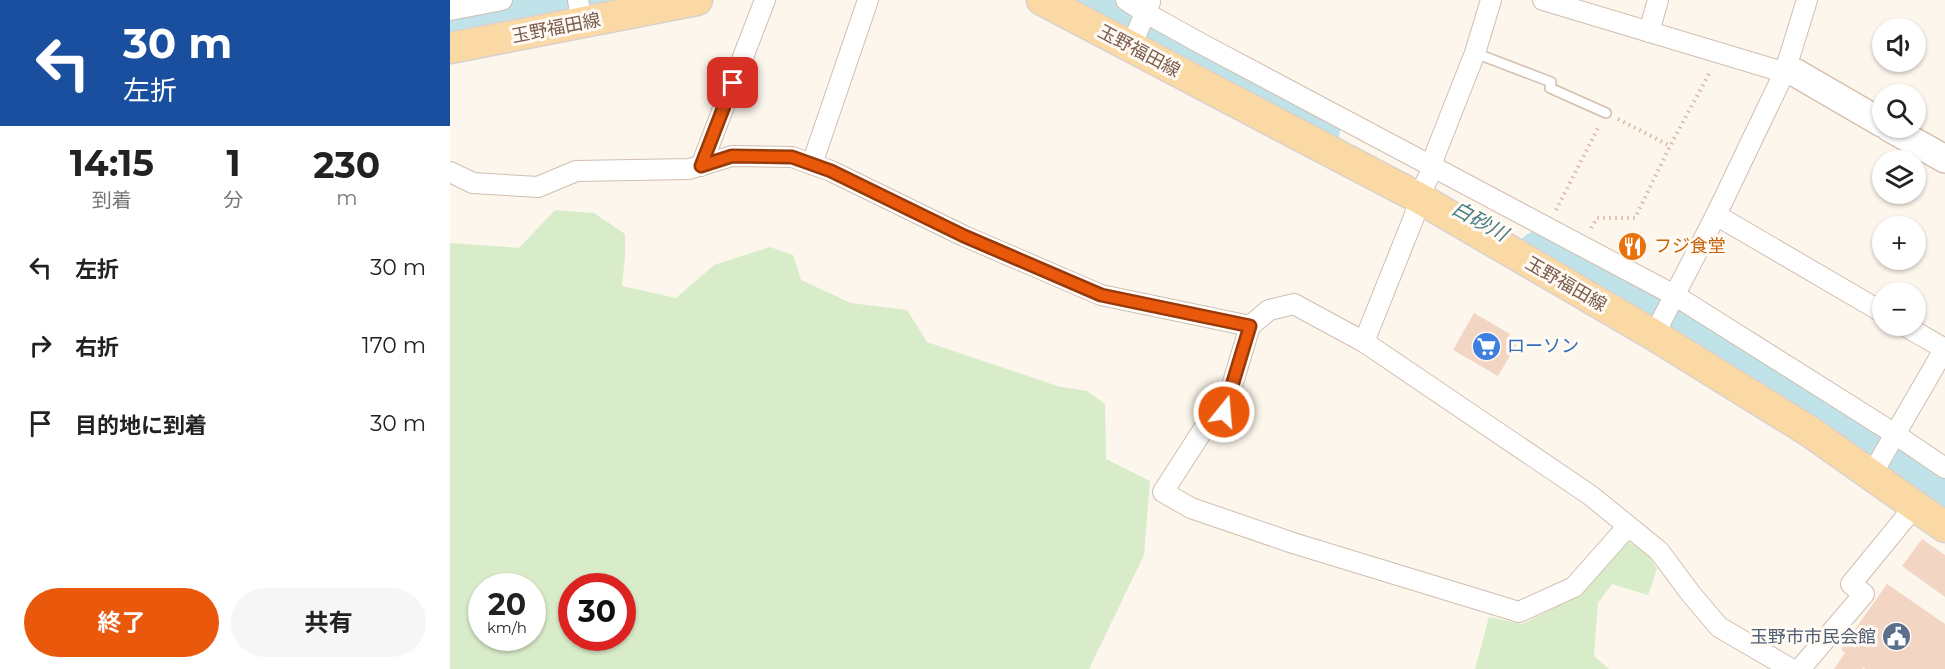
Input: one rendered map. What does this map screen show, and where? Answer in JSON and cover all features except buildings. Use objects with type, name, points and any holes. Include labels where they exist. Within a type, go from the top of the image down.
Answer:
[{"type":"main road","name":"玉野福田線","points":[[450,48],[580,12],[697,0]]},
{"type":"main road","name":"玉野福田線","points":[[1042,0],[1141,24],[1420,194],[1656,331],[1809,431],[1874,469],[1915,506],[1945,527]]},
{"type":"street","points":[[450,10],[502,0]]},
{"type":"street","points":[[701,166],[765,0]]},
{"type":"street","points":[[812,164],[868,0]]},
{"type":"street","points":[[1126,0],[1141,24],[1581,245],[1892,438],[1945,468]]},
{"type":"street","points":[[1364,342],[1414,217],[1420,194],[1432,169],[1434,157],[1475,53],[1491,0]]},
{"type":"street","points":[[1543,0],[1796,73],[1872,117]]},
{"type":"street","points":[[1649,32],[1658,0]]},
{"type":"street","points":[[1656,331],[1716,215],[1785,71],[1807,0]]},
{"type":"street","points":[[1908,138],[1945,159]]},
{"type":"street","points":[[450,172],[473,183],[538,187],[576,171],[689,169],[732,156],[792,157],[831,171],[964,236],[1101,295],[1250,326]]},
{"type":"street","points":[[1716,215],[1872,306]]},
{"type":"street","points":[[1628,526],[1574,587],[1519,612],[1293,543],[1191,508],[1163,492],[1210,419],[1224,412],[1250,326],[1269,310],[1294,304],[1364,342],[1590,495],[1659,551],[1690,594],[1719,627],[1791,669]]},
{"type":"street","points":[[1874,469],[1945,348],[1923,336]]},
{"type":"street","points":[[1800,669],[1864,594],[1851,584],[1915,506]]},
{"type":"lane","points":[[1475,53],[1551,82],[1551,88],[1606,113]]},
{"type":"path","points":[[1581,245],[1597,218],[1635,218],[1720,52]]},
{"type":"path","points":[[1547,227],[1606,113],[1670,146]]},
{"type":"green space","points":[[555,210],[594,213],[625,234],[622,286],[676,298],[714,265],[770,247],[793,255],[801,280],[851,303],[907,310],[927,342],[1057,386],[1087,391],[1105,404],[1106,459],[1150,481],[1144,555],[1089,669],[450,669],[450,243],[519,248]]},
{"type":"green space","points":[[1624,540],[1647,552],[1657,569],[1648,595],[1612,584],[1598,603],[1594,656],[1609,669],[1475,669],[1489,617],[1522,624],[1558,606]]},
{"type":"waterway","name":"白砂川","points":[[450,31],[609,0]]},
{"type":"waterway","name":"白砂川","points":[[1080,0],[1320,130]]},
{"type":"waterway","name":"白砂川","points":[[1538,251],[1670,325],[1874,452]]},
{"type":"waterway","name":"白砂川","points":[[1889,463],[1945,502]]},
{"type":"place","name":"フジ食堂","points":[[1633,246]]},
{"type":"place","name":"ローソン","points":[[1486,346]]},
{"type":"place","name":"玉野市市民会館","points":[[1897,637]]},
{"type":"route","points":[[733,83],[701,166],[732,156],[792,157],[831,171],[964,236],[1101,295],[1250,326],[1224,412]]}]
